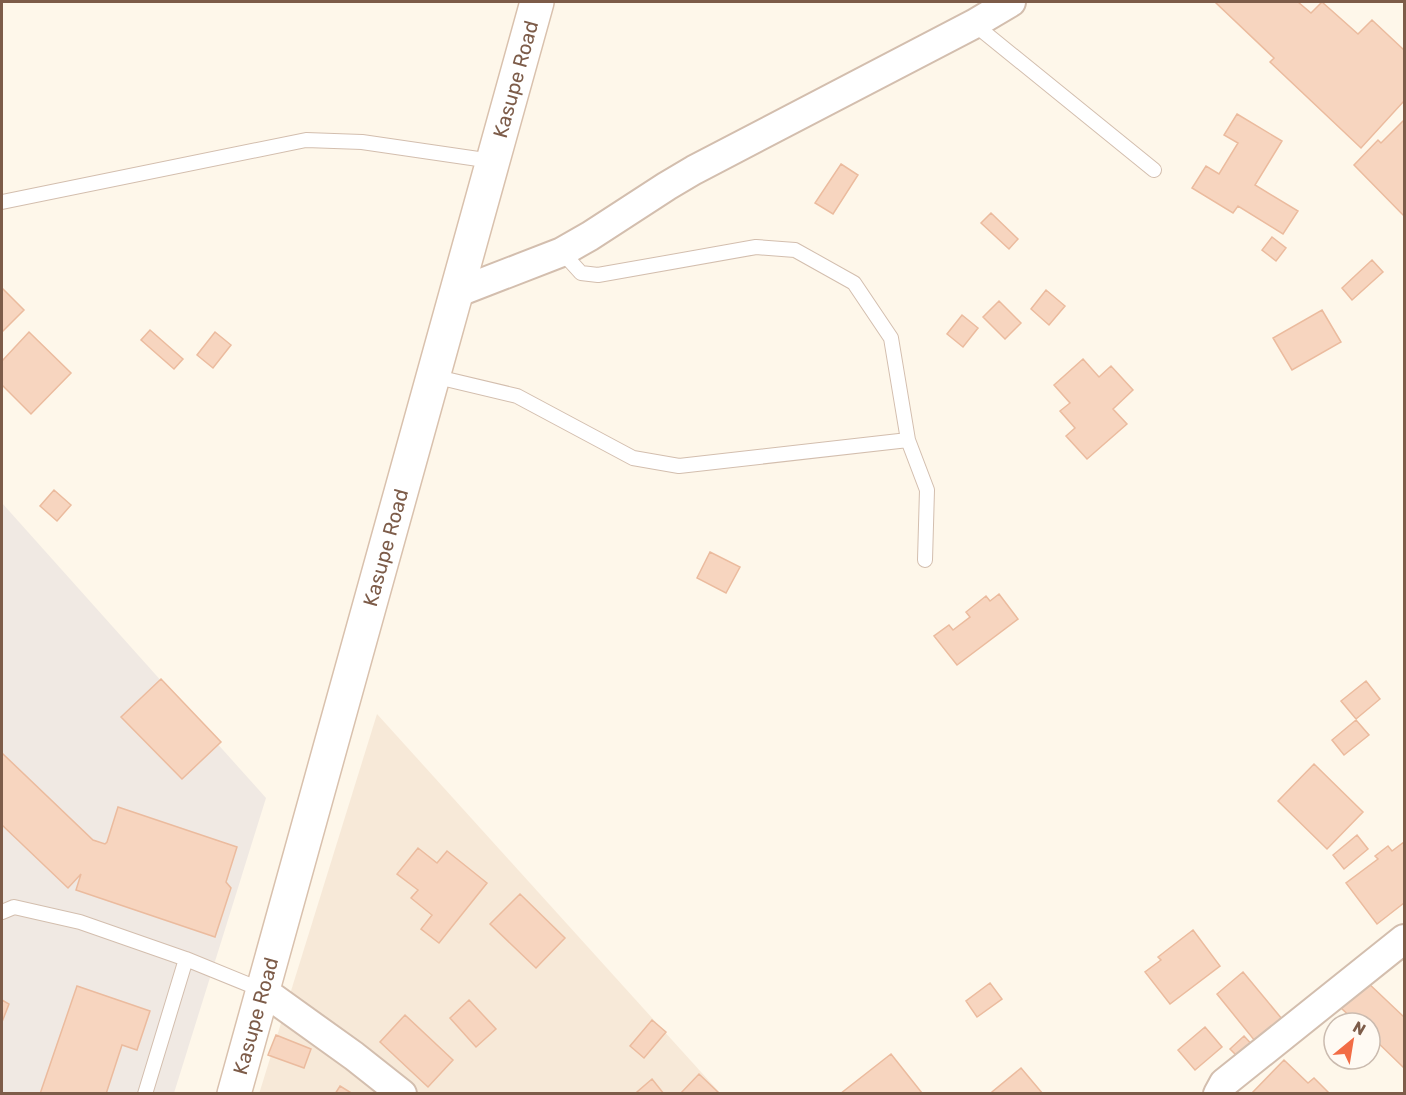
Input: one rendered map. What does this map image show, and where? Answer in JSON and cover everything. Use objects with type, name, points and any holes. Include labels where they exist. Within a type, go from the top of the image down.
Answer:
[{"type":"street","name":"Kasupe Road","points":[[234,1094],[537,2]]},
{"type":"street","points":[[456,294],[562,252],[694,170],[974,24],[1011,2]]},
{"type":"street","points":[[1218,1094],[1224,1083],[1404,939]]},
{"type":"street","points":[[262,990],[354,1056],[402,1094]]},
{"type":"lane","points":[[974,24],[1154,170]]},
{"type":"lane","points":[[2,202],[306,140],[362,142],[492,161]]},
{"type":"lane","points":[[562,252],[581,273],[598,275],[756,247],[795,250],[854,283],[891,338],[908,440],[927,490],[925,560]]},
{"type":"lane","points":[[433,376],[517,396],[633,458],[679,466],[908,440]]},
{"type":"lane","points":[[2,912],[14,907],[80,922],[186,959],[262,990]]},
{"type":"lane","points":[[145,1094],[186,959]]},
{"type":"shaded area","points":[[2,503],[266,798],[174,1093],[2,1093]]},
{"type":"shaded area","points":[[377,714],[720,1093],[259,1094]]},
{"type":"building","points":[[1217,2],[1298,2],[1311,13],[1322,2],[1358,34],[1372,20],[1404,50],[1404,101],[1361,148],[1270,62],[1274,58]]},
{"type":"building","points":[[1237,114],[1282,141],[1255,185],[1298,211],[1283,234],[1238,206],[1233,213],[1192,188],[1206,166],[1219,174],[1238,143],[1224,135]]},
{"type":"building","points":[[1404,120],[1404,216],[1354,165],[1378,140],[1381,143]]},
{"type":"building","points":[[841,164],[858,175],[833,214],[815,203]]},
{"type":"building","points":[[991,213],[1018,239],[1009,249],[981,223]]},
{"type":"building","points":[[1272,237],[1286,248],[1276,261],[1262,250]]},
{"type":"building","points":[[1372,260],[1383,272],[1352,300],[1342,288]]},
{"type":"building","points":[[2,288],[24,310],[2,332]]},
{"type":"building","points":[[1046,290],[1065,306],[1049,325],[1031,309]]},
{"type":"building","points":[[999,301],[1021,323],[1005,339],[983,317]]},
{"type":"building","points":[[1322,310],[1341,342],[1292,370],[1273,338]]},
{"type":"building","points":[[962,315],[978,328],[963,347],[947,334]]},
{"type":"building","points":[[150,330],[183,359],[174,369],[141,340]]},
{"type":"building","points":[[29,332],[71,373],[31,414],[2,385],[2,361]]},
{"type":"building","points":[[215,332],[231,345],[213,368],[197,355]]},
{"type":"building","points":[[1083,359],[1099,377],[1111,366],[1133,390],[1113,409],[1127,424],[1087,459],[1066,436],[1075,428],[1060,411],[1070,403],[1054,385]]},
{"type":"building","points":[[54,490],[71,505],[57,521],[40,506]]},
{"type":"building","points":[[710,552],[740,567],[726,593],[697,578]]},
{"type":"building","points":[[999,594],[1018,619],[957,665],[934,636],[949,625],[953,630],[970,617],[966,612],[986,596],[990,601]]},
{"type":"building","points":[[161,679],[221,742],[182,779],[121,717]]},
{"type":"building","points":[[1366,681],[1380,699],[1356,719],[1341,701]]},
{"type":"building","points":[[1356,720],[1369,735],[1344,755],[1332,740]]},
{"type":"building","points":[[3,754],[93,840],[105,844],[107,842],[118,807],[237,847],[226,882],[231,888],[215,937],[76,890],[81,874],[68,888],[2,825]]},
{"type":"building","points":[[1314,764],[1363,812],[1327,849],[1278,801]]},
{"type":"building","points":[[1357,835],[1368,849],[1344,869],[1333,855]]},
{"type":"building","points":[[1404,842],[1404,903],[1377,924],[1346,883],[1378,859],[1375,856],[1388,846],[1392,851]]},
{"type":"building","points":[[418,848],[437,863],[447,851],[487,883],[439,943],[421,929],[432,915],[411,898],[418,890],[397,874]]},
{"type":"building","points":[[520,894],[565,938],[536,968],[490,924]]},
{"type":"building","points":[[1193,930],[1220,966],[1170,1004],[1145,972],[1161,960],[1158,957]]},
{"type":"building","points":[[1243,972],[1282,1019],[1255,1041],[1217,994]]},
{"type":"building","points":[[1366,981],[1404,1017],[1404,1068],[1382,1047],[1382,1011],[1344,1011],[1341,1008]]},
{"type":"building","points":[[990,983],[1002,999],[977,1017],[966,1001]]},
{"type":"building","points":[[77,986],[150,1011],[137,1050],[122,1045],[106,1094],[40,1094]]},
{"type":"building","points":[[2,1000],[9,1004],[2,1022]]},
{"type":"building","points":[[469,1000],[496,1029],[476,1047],[450,1018]]},
{"type":"building","points":[[405,1015],[453,1060],[428,1087],[380,1042]]},
{"type":"building","points":[[652,1020],[666,1032],[644,1058],[630,1046]]},
{"type":"building","points":[[1205,1027],[1222,1047],[1195,1070],[1178,1050]]},
{"type":"building","points":[[276,1035],[311,1049],[304,1068],[268,1055]]},
{"type":"building","points":[[1244,1036],[1255,1048],[1241,1060],[1230,1049]]},
{"type":"building","points":[[891,1054],[922,1093],[840,1094]]},
{"type":"building","points":[[1284,1060],[1308,1083],[1314,1078],[1330,1094],[1251,1094]]},
{"type":"building","points":[[1021,1068],[1043,1094],[993,1094],[992,1092]]},
{"type":"building","points":[[699,1074],[720,1094],[680,1094]]},
{"type":"building","points":[[652,1079],[664,1094],[638,1094],[637,1092]]},
{"type":"building","points":[[340,1086],[353,1094],[335,1094]]}]
